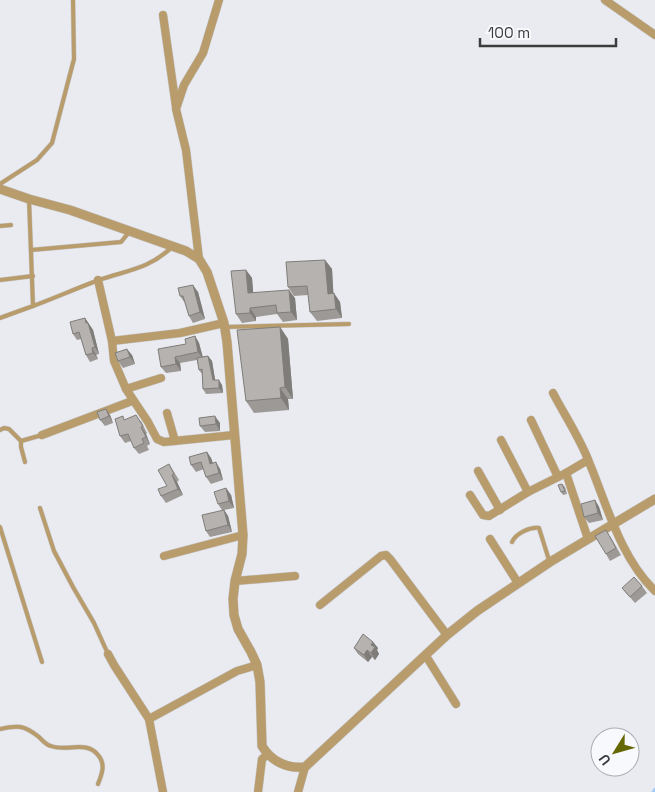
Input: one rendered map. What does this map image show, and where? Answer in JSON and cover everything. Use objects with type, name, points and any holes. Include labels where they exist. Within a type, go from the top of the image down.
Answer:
[{"type":"street","points":[[176,109],[184,85],[203,53],[219,0]]},
{"type":"street","points":[[605,0],[655,36]]},
{"type":"street","points":[[163,15],[176,109],[186,150],[199,259],[207,272],[224,325],[231,368],[234,435],[244,535],[242,554],[235,581],[234,615],[238,630],[251,652],[260,682],[262,746],[267,755],[275,761],[295,768],[305,767]]},
{"type":"street","points":[[0,189],[29,200],[70,210],[173,246],[199,259]]},
{"type":"street","points":[[98,280],[112,340],[114,361],[132,401],[148,422],[157,439],[161,442],[234,435]]},
{"type":"street","points":[[112,340],[180,333],[224,325]]},
{"type":"street","points":[[126,389],[161,378]]},
{"type":"street","points":[[553,393],[588,460],[612,524],[637,569],[655,591]]},
{"type":"street","points":[[42,435],[132,401]]},
{"type":"street","points":[[167,413],[175,441]]},
{"type":"street","points":[[531,420],[562,475],[588,539]]},
{"type":"street","points":[[501,440],[528,492]]},
{"type":"street","points":[[470,495],[483,515],[486,516],[588,460]]},
{"type":"street","points":[[478,471],[500,510]]},
{"type":"street","points":[[298,792],[305,767],[426,656],[446,635],[477,611],[550,562],[655,499]]},
{"type":"street","points":[[164,556],[244,535]]},
{"type":"street","points":[[490,539],[518,583]]},
{"type":"street","points":[[320,605],[381,556],[386,555],[446,635]]},
{"type":"street","points":[[235,581],[295,576]]},
{"type":"street","points":[[108,654],[149,719],[163,792]]},
{"type":"street","points":[[426,656],[456,704]]},
{"type":"street","points":[[149,719],[237,671],[256,665]]},
{"type":"street","points":[[258,792],[262,760],[267,755]]},
{"type":"lane","points":[[0,184],[37,160],[52,143],[74,59],[73,0]]},
{"type":"lane","points":[[29,200],[33,306]]},
{"type":"lane","points":[[0,226],[11,225]]},
{"type":"lane","points":[[31,250],[122,242],[130,231]]},
{"type":"lane","points":[[0,318],[98,280],[146,266],[161,258],[173,246]]},
{"type":"lane","points":[[0,280],[33,276]]},
{"type":"lane","points":[[224,325],[349,324]]},
{"type":"lane","points":[[0,430],[4,428],[9,429],[21,441],[25,462]]},
{"type":"lane","points":[[21,441],[42,435]]},
{"type":"lane","points":[[40,508],[54,551],[94,622],[108,654]]},
{"type":"lane","points":[[0,527],[42,662]]},
{"type":"lane","points":[[512,542],[513,538],[527,530],[539,528],[550,562]]},
{"type":"lane","points":[[0,728],[17,725],[29,729],[49,746],[60,748],[89,747],[102,760],[103,766],[98,784]]},
{"type":"building","points":[[325,260],[328,294],[334,293],[336,309],[310,312],[307,286],[288,287],[286,262]]},
{"type":"building","points":[[246,270],[248,293],[289,290],[291,312],[277,313],[276,305],[250,308],[250,313],[236,314],[231,271]]},
{"type":"building","points":[[193,285],[200,312],[189,316],[183,296],[180,296],[178,288]]},
{"type":"building","points":[[85,318],[95,347],[92,348],[93,353],[86,355],[79,332],[73,334],[70,322]]},
{"type":"building","points":[[280,327],[285,387],[280,388],[281,398],[246,401],[237,330]]},
{"type":"building","points":[[195,336],[198,352],[175,357],[176,364],[161,367],[158,349],[186,344],[185,339]]},
{"type":"building","points":[[127,349],[130,357],[118,361],[115,353]]},
{"type":"building","points":[[208,356],[213,380],[219,380],[219,388],[203,389],[202,369],[199,370],[197,358]]},
{"type":"building","points":[[106,409],[109,416],[100,420],[97,412]]},
{"type":"building","points":[[136,415],[143,426],[141,427],[146,437],[142,439],[144,443],[134,448],[128,434],[120,436],[115,419],[123,416],[124,420]]},
{"type":"building","points":[[215,416],[216,424],[200,426],[199,418]]},
{"type":"building","points":[[207,452],[210,464],[216,462],[219,473],[206,477],[201,462],[191,465],[189,457]]},
{"type":"building","points":[[169,464],[178,489],[161,496],[158,489],[167,486],[158,470]]},
{"type":"building","points":[[562,484],[565,491],[561,492],[558,485]]},
{"type":"building","points":[[226,488],[229,501],[218,504],[214,492]]},
{"type":"building","points":[[595,500],[598,513],[584,517],[581,504]]},
{"type":"building","points":[[224,510],[228,525],[206,531],[202,515]]},
{"type":"building","points":[[606,530],[616,548],[606,554],[595,536]]},
{"type":"building","points":[[634,577],[642,586],[630,597],[622,588]]},
{"type":"building","points":[[363,634],[373,642],[371,645],[375,647],[371,653],[367,650],[364,655],[354,648]]}]
